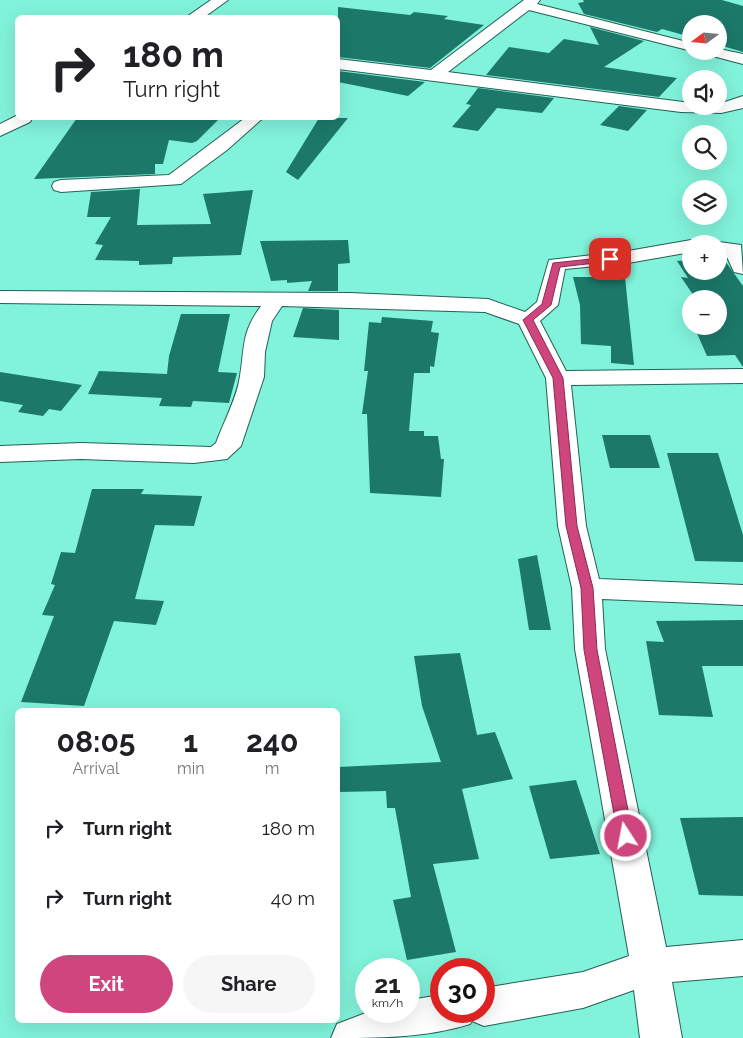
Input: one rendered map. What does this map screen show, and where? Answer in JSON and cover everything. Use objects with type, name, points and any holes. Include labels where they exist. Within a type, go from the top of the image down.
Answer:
[{"type":"street","points":[[197,15],[221,0]]},
{"type":"street","points":[[434,75],[531,3],[682,45]]},
{"type":"street","points":[[728,55],[743,59]]},
{"type":"street","points":[[340,66],[368,66],[681,108],[719,109],[734,107],[743,101]]},
{"type":"street","points":[[0,131],[20,120]]},
{"type":"street","points":[[61,186],[174,180],[221,146],[253,120]]},
{"type":"street","points":[[528,320],[546,305],[556,264],[628,257],[682,248]]},
{"type":"street","points":[[727,249],[734,249],[741,268]]},
{"type":"street","points":[[0,297],[277,298],[488,306],[528,320],[558,378],[572,526],[587,588],[590,650],[650,966],[661,1038]]},
{"type":"street","points":[[0,454],[81,451],[194,456],[218,454],[228,446],[252,377],[253,352],[261,321],[277,298]]},
{"type":"street","points":[[558,378],[743,376]]},
{"type":"street","points":[[587,588],[743,595]]},
{"type":"street","points":[[495,1005],[583,990],[650,966],[743,958]]},
{"type":"street","points":[[352,1038],[393,1022],[430,1016]]},
{"type":"building","points":[[583,0],[722,0],[743,6],[743,52],[728,48],[728,15],[682,15],[682,35],[662,29],[657,32],[584,14],[578,3],[584,2]]},
{"type":"building","points":[[338,7],[410,15],[414,12],[448,16],[444,19],[484,25],[430,68],[340,57],[340,15],[338,15]]},
{"type":"building","points":[[590,27],[644,41],[604,67],[677,78],[659,97],[486,75],[509,47],[549,53],[564,39],[599,45]]},
{"type":"building","points":[[340,71],[425,82],[408,96],[340,82]]},
{"type":"building","points":[[478,88],[554,98],[542,113],[497,108],[478,131],[452,127],[471,105],[466,104]]},
{"type":"building","points":[[619,106],[647,110],[628,131],[600,125]]},
{"type":"building","points":[[348,118],[298,180],[286,172],[318,120]]},
{"type":"building","points":[[76,120],[218,120],[197,141],[192,143],[169,140],[163,164],[155,164],[155,174],[34,179]]},
{"type":"building","points":[[140,189],[137,225],[211,224],[203,194],[253,190],[241,255],[173,257],[172,264],[139,265],[139,261],[95,260],[103,245],[95,244],[111,217],[87,217],[91,192]]},
{"type":"building","points":[[348,240],[350,263],[338,264],[338,291],[308,291],[312,281],[287,283],[287,280],[271,281],[260,241]]},
{"type":"building","points":[[677,261],[682,261],[682,269]]},
{"type":"building","points":[[727,264],[743,286],[743,367],[735,355],[707,356],[698,335],[727,335],[727,290],[690,290],[683,280],[727,280]]},
{"type":"building","points":[[573,277],[625,277],[634,365],[611,363],[611,346],[581,344],[580,305]]},
{"type":"building","points":[[303,308],[339,310],[339,340],[293,337]]},
{"type":"building","points":[[181,314],[230,314],[218,372],[237,373],[229,403],[193,401],[191,407],[159,406],[162,398],[88,394],[99,371],[167,374],[169,356]]},
{"type":"building","points":[[382,317],[433,321],[431,332],[439,333],[434,367],[430,366],[430,373],[414,373],[409,431],[424,431],[424,436],[438,436],[441,459],[444,459],[441,497],[370,493],[367,414],[362,414],[368,371],[364,371],[369,322],[381,323]]},
{"type":"building","points":[[0,372],[82,385],[61,411],[49,409],[43,416],[18,412],[23,405],[0,401]]},
{"type":"building","points":[[602,435],[650,435],[660,468],[610,468]]},
{"type":"building","points":[[667,453],[718,453],[743,535],[743,562],[695,561]]},
{"type":"building","points":[[92,489],[144,489],[141,494],[202,496],[194,526],[155,525],[135,599],[164,601],[156,625],[114,621],[84,706],[21,702],[54,616],[42,615],[55,585],[51,584],[61,552],[75,553]]},
{"type":"building","points":[[537,555],[551,630],[529,630],[518,559]]},
{"type":"building","points":[[743,620],[743,666],[702,666],[713,717],[659,715],[646,641],[664,642],[656,621]]},
{"type":"building","points":[[460,653],[477,735],[495,732],[513,779],[462,789],[479,859],[433,864],[456,952],[419,958],[407,958],[393,900],[411,897],[395,808],[387,808],[386,791],[340,792],[340,767],[441,762],[422,706],[414,656]]},
{"type":"building","points":[[576,780],[600,854],[550,859],[529,786]]},
{"type":"building","points":[[743,817],[743,896],[699,895],[680,818]]},
{"type":"route","points":[[610,259],[556,264],[546,305],[528,320],[558,378],[572,526],[587,588],[590,650],[626,836]]}]
